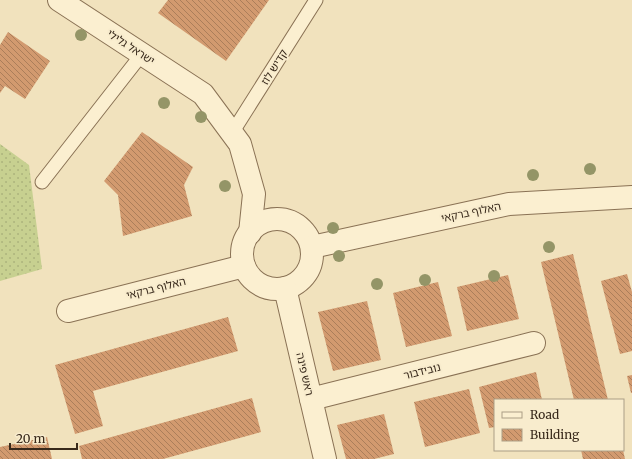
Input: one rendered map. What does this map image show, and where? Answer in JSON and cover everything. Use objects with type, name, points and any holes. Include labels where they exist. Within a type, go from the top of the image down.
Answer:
[{"type":"street","name":"ישראל גלילי","points":[[59,0],[203,94],[232,133]]},
{"type":"street","points":[[232,133],[240,144],[254,194],[250,233]]},
{"type":"street","points":[[254,194],[288,221],[299,227],[307,236],[312,247],[311,264],[305,275],[296,283],[285,288],[271,288],[260,284],[250,276],[244,266],[244,244],[250,233],[258,225],[269,220],[276,219],[288,221]]},
{"type":"street","name":"האלוף ברקאי","points":[[312,247],[509,204],[632,197]]},
{"type":"street","name":"האלוף ברקאי","points":[[68,311],[244,266]]},
{"type":"street","name":"ראש פינה","points":[[285,288],[325,459]]},
{"type":"street","name":"נובידבור","points":[[311,399],[534,342]]},
{"type":"lane","name":"קדיש לוז","points":[[232,133],[316,0]]},
{"type":"lane","points":[[42,182],[142,54]]},
{"type":"green space","points":[[0,144],[29,165],[42,269],[0,281]]},
{"type":"building","points":[[168,0],[269,0],[226,61],[158,13]]},
{"type":"building","points":[[8,32],[50,61],[25,99],[5,86],[0,93],[0,45]]},
{"type":"building","points":[[142,132],[193,167],[184,185],[192,216],[123,236],[118,195],[104,181]]},
{"type":"building","points":[[573,254],[608,399],[574,399],[541,262]]},
{"type":"building","points":[[627,274],[632,292],[632,351],[620,354],[601,281]]},
{"type":"building","points":[[508,275],[519,319],[467,331],[457,287]]},
{"type":"building","points":[[438,282],[452,336],[406,347],[393,293]]},
{"type":"building","points":[[367,301],[381,360],[333,371],[318,312]]},
{"type":"building","points":[[228,317],[238,351],[93,391],[103,426],[75,434],[55,365]]},
{"type":"building","points":[[536,372],[542,399],[494,399],[494,427],[489,428],[479,387]]},
{"type":"building","points":[[632,375],[632,393],[631,393],[627,376]]},
{"type":"building","points":[[469,389],[480,433],[425,447],[414,402]]},
{"type":"building","points":[[252,398],[261,432],[163,459],[82,459],[79,446]]},
{"type":"building","points":[[384,414],[394,454],[374,459],[346,459],[337,425]]},
{"type":"building","points":[[47,437],[52,459],[0,459],[0,447]]},
{"type":"building","points":[[581,451],[623,451],[625,459],[583,459]]}]
